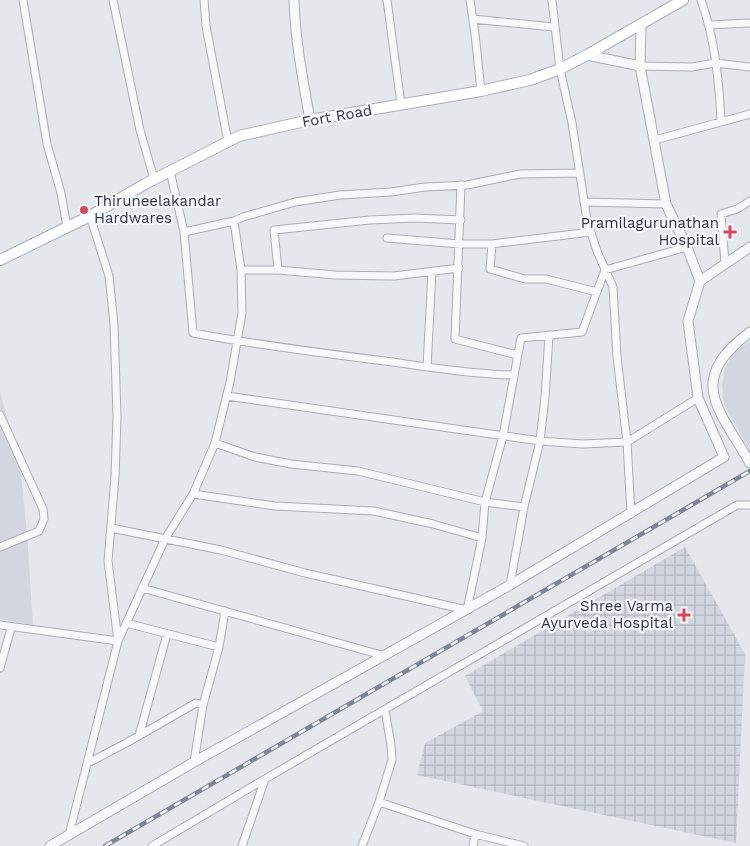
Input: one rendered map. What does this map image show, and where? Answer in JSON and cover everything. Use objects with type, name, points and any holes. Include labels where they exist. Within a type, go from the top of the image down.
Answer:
[{"type":"main road","name":"Fort Road","points":[[0,260],[90,216],[154,179],[239,136],[310,120],[530,80],[587,55],[683,0]]},
{"type":"street","points":[[23,0],[47,144],[61,193],[67,227]]},
{"type":"street","points":[[114,0],[140,130],[154,179]]},
{"type":"street","points":[[204,0],[206,26],[228,142]]},
{"type":"street","points":[[294,0],[294,20],[310,120]]},
{"type":"street","points":[[386,0],[401,104]]},
{"type":"street","points":[[470,0],[480,90]]},
{"type":"street","points":[[552,0],[560,68],[572,123],[584,202],[591,232],[613,287],[616,357],[627,442],[631,514]]},
{"type":"street","points":[[701,0],[715,62],[721,122]]},
{"type":"street","points":[[473,19],[554,27]]},
{"type":"street","points":[[708,25],[750,22]]},
{"type":"street","points":[[641,25],[640,66],[666,204],[687,247],[700,281]]},
{"type":"street","points":[[587,55],[640,66],[692,68],[715,62],[750,66]]},
{"type":"street","points":[[655,140],[750,114]]},
{"type":"street","points":[[170,171],[184,232],[193,333],[428,367],[484,374],[514,375]]},
{"type":"street","points":[[184,232],[234,221],[295,202],[425,187],[461,186],[520,174],[580,173]]},
{"type":"street","points":[[461,186],[455,339],[517,355]]},
{"type":"street","points":[[725,263],[720,214],[737,209],[750,201]]},
{"type":"street","points":[[584,202],[666,204]]},
{"type":"street","points":[[90,216],[109,276],[114,324],[117,417],[115,477],[108,561],[118,641]]},
{"type":"street","points":[[278,270],[274,230],[370,220],[415,218],[461,220]]},
{"type":"street","points":[[69,835],[118,641],[165,539],[193,494],[215,443],[227,396],[242,313],[241,270],[234,221]]},
{"type":"street","points":[[387,238],[460,244],[492,244],[591,232]]},
{"type":"street","points":[[492,244],[490,268],[525,280],[546,279],[597,292]]},
{"type":"street","points":[[605,270],[687,247]]},
{"type":"street","points":[[50,846],[194,762],[467,610],[724,457],[698,398],[688,321],[700,281],[750,247]]},
{"type":"street","points":[[241,270],[394,276],[459,268]]},
{"type":"street","points":[[467,610],[482,538],[485,502],[503,436],[521,338],[582,332],[605,270]]},
{"type":"street","points":[[428,367],[432,272]]},
{"type":"street","points":[[750,332],[733,344],[722,356],[713,381],[713,390],[718,410],[750,463]]},
{"type":"street","points":[[510,585],[524,507],[540,441],[549,335]]},
{"type":"street","points":[[227,396],[540,441],[584,444],[627,442],[698,398]]},
{"type":"street","points":[[0,415],[43,509],[44,519],[39,531],[0,547]]},
{"type":"street","points":[[215,443],[255,457],[291,464],[358,471],[485,502],[524,507]]},
{"type":"street","points":[[193,494],[275,506],[374,511],[433,524],[482,538]]},
{"type":"street","points":[[152,846],[737,505],[750,505]]},
{"type":"street","points":[[111,528],[221,550],[305,573],[467,610]]},
{"type":"street","points":[[142,588],[385,656]]},
{"type":"street","points":[[194,762],[203,705],[219,647],[224,611]]},
{"type":"street","points":[[126,623],[219,647]]},
{"type":"street","points":[[0,625],[118,641]]},
{"type":"street","points":[[0,668],[12,628]]},
{"type":"street","points":[[139,736],[167,634]]},
{"type":"street","points":[[88,763],[196,703],[203,705]]},
{"type":"street","points":[[362,846],[379,802],[392,760],[385,710]]},
{"type":"street","points":[[242,846],[265,779]]},
{"type":"street","points":[[379,802],[475,834],[524,846]]},
{"type":"street","points":[[473,846],[475,834]]},
{"type":"shaded area","points":[[750,341],[750,451],[724,404],[722,385],[725,369],[733,353]]},
{"type":"shaded area","points":[[0,392],[20,465],[33,625],[0,619]]},
{"type":"shaded area","points":[[685,547],[745,654],[736,843],[417,775],[425,743],[483,711],[465,676]]},
{"type":"railway","points":[[105,846],[750,471]]},
{"type":"place","name":"Thiruneelakandar Hardwares","points":[[84,210]]},
{"type":"place","name":"Pramilagurunathan Hospital","points":[[730,232]]},
{"type":"place","name":"Shree Varma Ayurveda Hospital","points":[[684,615]]}]
